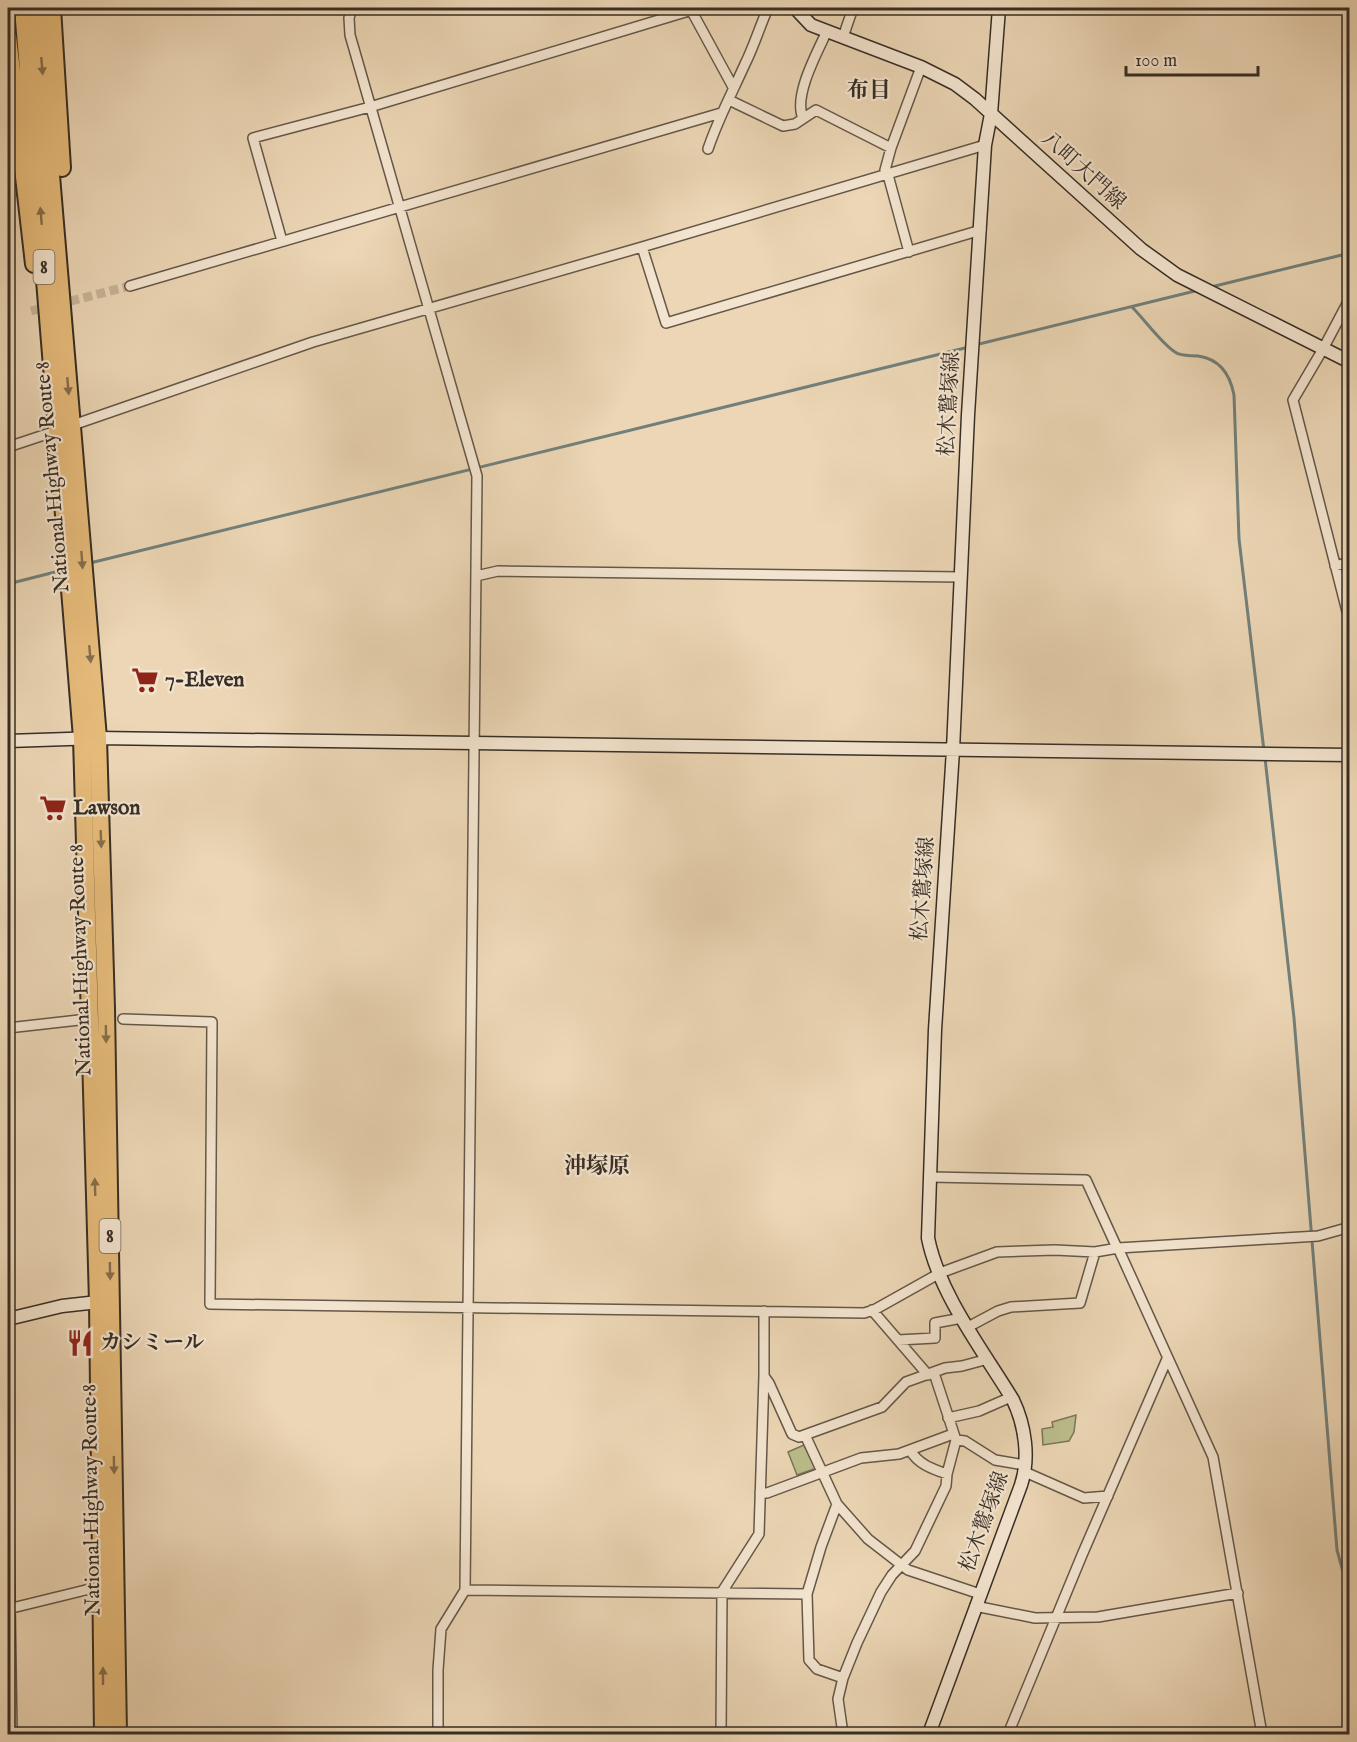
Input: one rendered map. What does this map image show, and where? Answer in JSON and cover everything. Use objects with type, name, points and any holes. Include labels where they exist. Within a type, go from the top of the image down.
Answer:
[{"type":"highway","name":"National Highway Route 8","points":[[22,8],[56,431],[72,525]]},
{"type":"highway","name":"National Highway Route 8","points":[[37,8],[73,425],[72,525],[90,738],[106,1008],[118,1734]]},
{"type":"highway","name":"8","points":[[52,8],[67,249],[65,346]]},
{"type":"highway","name":"8","points":[[8,37],[26,207],[53,377]]},
{"type":"highway","name":"National Highway Route 8","points":[[90,738],[103,1734]]},
{"type":"main road","name":"八町大門線","points":[[795,8],[811,25],[921,67],[955,84],[992,114],[1141,249],[1177,275],[1350,362]]},
{"type":"main road","name":"松木鷲塚線","points":[[929,1734],[1025,1469],[1024,1432],[1020,1415],[965,1323],[932,1255],[928,1238],[935,1030],[953,750],[975,310],[985,145],[992,114],[999,8]]},
{"type":"main road","points":[[8,741],[90,738],[475,742],[1350,755]]},
{"type":"main road","points":[[8,1319],[62,1306],[98,1302]]},
{"type":"street","points":[[352,8],[349,18],[350,35],[477,476],[465,1590],[441,1629],[438,1734]]},
{"type":"street","points":[[708,149],[721,113],[746,63],[768,8]]},
{"type":"street","points":[[843,37],[853,8]]},
{"type":"street","points":[[282,241],[253,138],[370,107],[691,9],[733,87]]},
{"type":"street","points":[[803,118],[800,111],[805,82],[827,31]]},
{"type":"street","points":[[909,252],[885,170],[921,67]]},
{"type":"street","points":[[729,100],[783,126],[795,124],[816,110],[891,148]]},
{"type":"street","points":[[130,286],[400,205],[721,113]]},
{"type":"street","points":[[73,425],[313,342],[985,145]]},
{"type":"street","points":[[642,247],[666,323],[981,230]]},
{"type":"street","points":[[1350,298],[1293,400],[1350,623]]},
{"type":"street","points":[[8,447],[56,431]]},
{"type":"street","points":[[1335,566],[1350,562]]},
{"type":"street","points":[[477,576],[498,572],[961,577]]},
{"type":"street","points":[[123,1019],[212,1022],[210,1304],[864,1313],[940,1273],[997,1252],[1055,1250],[1095,1252],[1117,1248],[1318,1236],[1350,1227]]},
{"type":"street","points":[[8,1028],[79,1020]]},
{"type":"street","points":[[930,1177],[1086,1180],[1213,1457],[1262,1734]]},
{"type":"street","points":[[898,1340],[935,1338],[935,1323],[965,1323],[1011,1307],[1080,1303],[1095,1252]]},
{"type":"street","points":[[843,1734],[838,1699],[843,1678],[881,1592],[892,1575],[915,1551],[930,1523],[946,1486],[955,1437],[931,1374],[872,1310]]},
{"type":"street","points":[[721,1734],[722,1592],[759,1534],[764,1311]]},
{"type":"street","points":[[764,1376],[792,1434],[799,1437],[882,1407],[906,1382],[945,1368],[988,1359]]},
{"type":"street","points":[[1008,1734],[1167,1359]]},
{"type":"street","points":[[948,1418],[979,1411],[1011,1397]]},
{"type":"street","points":[[805,1435],[837,1504],[868,1539],[908,1570],[1016,1615],[1057,1618],[1098,1617],[1238,1593]]},
{"type":"street","points":[[760,1493],[767,1493],[861,1458],[899,1454],[955,1437],[994,1460],[1025,1469],[1084,1498],[1108,1496]]},
{"type":"street","points":[[910,1450],[914,1458],[930,1469],[947,1474]]},
{"type":"street","points":[[8,1469],[12,1734]]},
{"type":"street","points":[[837,1504],[807,1594],[809,1660],[825,1674],[843,1678]]},
{"type":"street","points":[[9,1609],[102,1586]]},
{"type":"street","points":[[465,1590],[807,1594]]},
{"type":"green space","points":[[1076,1415],[1074,1432],[1069,1441],[1043,1445],[1042,1429],[1053,1427],[1052,1422]]},
{"type":"green space","points":[[804,1445],[817,1468],[797,1475],[788,1452]]},
{"type":"waterway","points":[[1211,287],[1350,253]]},
{"type":"waterway","points":[[975,345],[1199,290]]},
{"type":"waterway","points":[[1132,307],[1175,352],[1212,360],[1223,369],[1230,380],[1234,395],[1239,539],[1264,751]]},
{"type":"waterway","points":[[90,563],[969,347]]},
{"type":"waterway","points":[[8,584],[63,570]]},
{"type":"waterway","points":[[1265,758],[1294,1018],[1337,1550],[1350,1597]]},
{"type":"tunnel","points":[[31,311],[130,286]]},
{"type":"place","name":"7-Eleven","points":[[145,680]]},
{"type":"place","name":"Lawson","points":[[53,808]]},
{"type":"place","name":"カシミール","points":[[80,1343]]},
{"type":"district","name":"布目","points":[[869,91]]},
{"type":"district","name":"沖塚原","points":[[597,1167]]}]
